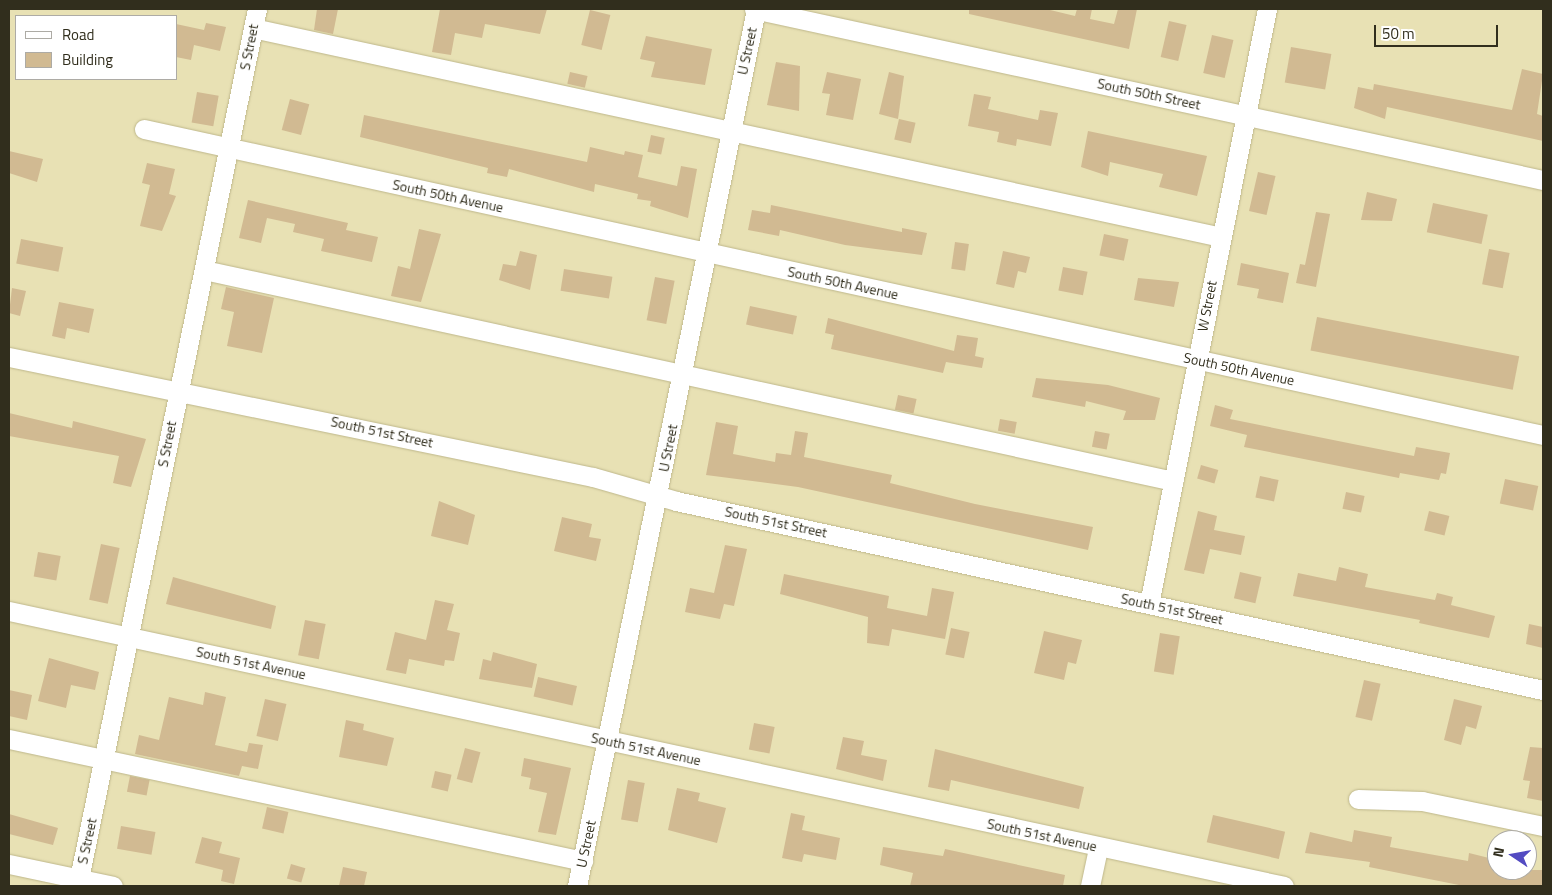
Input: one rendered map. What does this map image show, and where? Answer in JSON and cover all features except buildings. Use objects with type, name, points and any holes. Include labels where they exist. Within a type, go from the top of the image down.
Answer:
[{"type":"street","name":"S Street","points":[[78,879],[257,9]]},
{"type":"street","name":"South 50th Street","points":[[755,9],[1543,180]]},
{"type":"street","name":"U Street","points":[[577,886],[660,495],[755,9]]},
{"type":"street","name":"W Street","points":[[1149,604],[1196,359],[1268,9]]},
{"type":"street","points":[[253,28],[1221,237]]},
{"type":"street","name":"South 50th Avenue","points":[[144,129],[1543,435]]},
{"type":"street","points":[[204,270],[682,377],[1173,481]]},
{"type":"street","name":"South 51st Street","points":[[9,358],[593,477],[660,495],[1543,690]]},
{"type":"street","name":"South 51st Avenue","points":[[9,611],[1284,886]]},
{"type":"street","points":[[9,739],[583,861]]},
{"type":"street","points":[[1358,799],[1422,801],[1543,826]]},
{"type":"street","points":[[1090,886],[1098,847]]},
{"type":"street","points":[[9,864],[113,886]]}]
